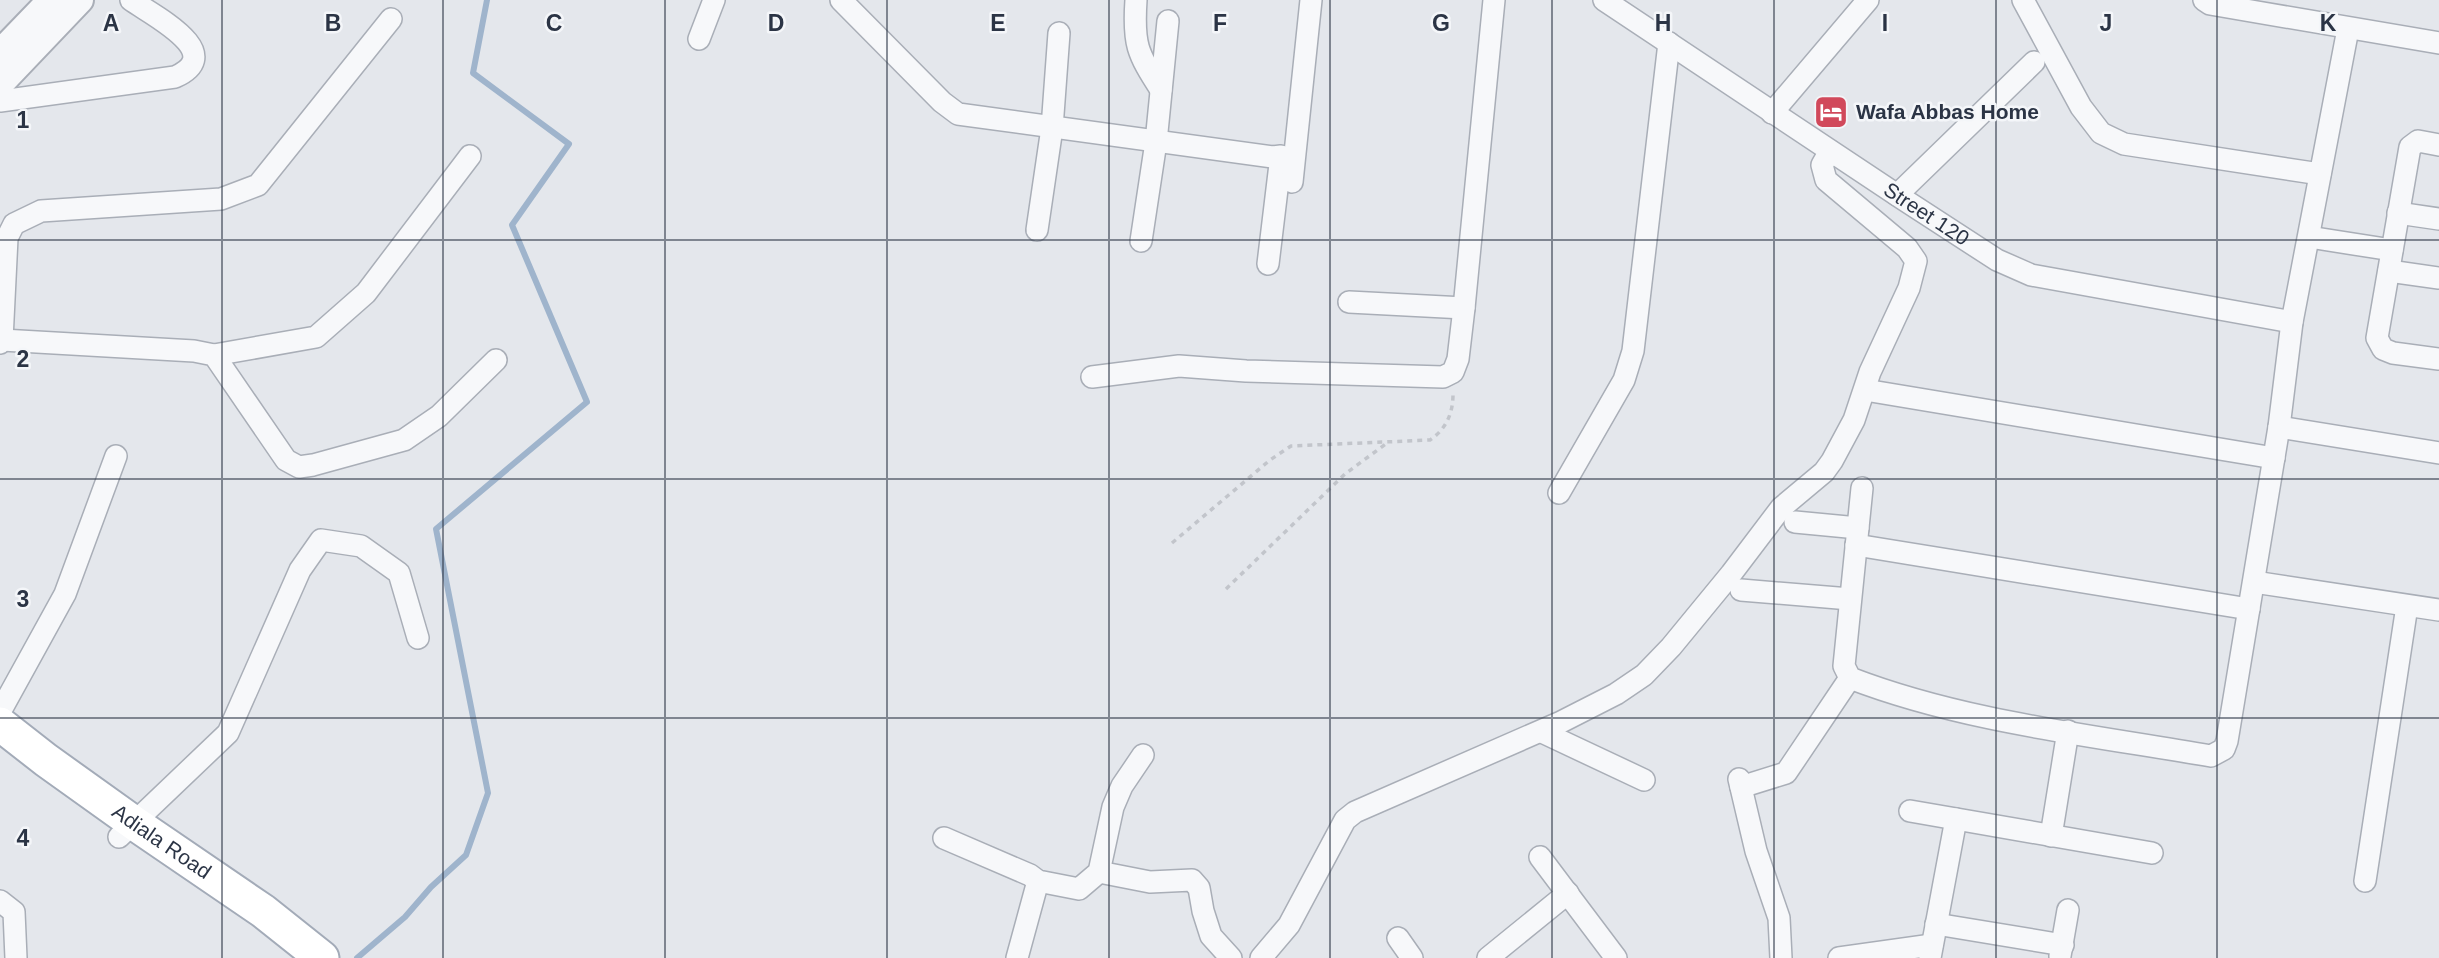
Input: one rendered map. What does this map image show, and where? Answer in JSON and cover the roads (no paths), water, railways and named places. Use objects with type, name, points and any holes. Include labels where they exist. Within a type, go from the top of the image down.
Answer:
[{"type":"main road","name":"Adiala Road","points":[[0,724],[126,830],[291,958]]},
{"type":"main road","name":"Adiala Road","points":[[0,748],[126,830],[262,911],[322,958]]},
{"type":"street","points":[[0,53],[51,0]]},
{"type":"street","points":[[0,84],[80,0]]},
{"type":"street","points":[[0,101],[175,77],[187,72],[193,63],[194,51],[189,41],[131,0]]},
{"type":"street","points":[[699,38],[714,0]]},
{"type":"street","points":[[841,0],[942,102],[958,114],[1156,142],[1281,156]]},
{"type":"street","points":[[1136,0],[1134,33],[1142,62],[1161,90]]},
{"type":"street","points":[[1288,208],[1311,0]]},
{"type":"street","points":[[1092,377],[1179,366],[1246,371],[1443,377],[1453,372],[1458,359],[1464,307],[1494,0]]},
{"type":"street","name":"Street 120","points":[[1604,0],[1997,260],[2031,275],[2292,322]]},
{"type":"street","points":[[1772,113],[1868,0]]},
{"type":"street","points":[[2023,0],[2081,107],[2101,134],[2124,144],[2320,174]]},
{"type":"street","points":[[2204,0],[2210,4],[2439,43]]},
{"type":"street","points":[[391,19],[258,185],[221,199],[41,211],[14,224],[7,238],[1,341],[194,351],[214,355],[316,337],[366,293],[470,156]]},
{"type":"street","points":[[1140,241],[1156,142],[1168,21]]},
{"type":"street","points":[[1862,488],[1844,666],[1850,678],[1885,692],[1969,713],[2211,756],[2224,749],[2279,427],[2292,322],[2348,29]]},
{"type":"street","points":[[1037,230],[1052,128],[1059,33]]},
{"type":"street","points":[[1559,492],[1624,380],[1633,351],[1669,43]]},
{"type":"street","points":[[1897,195],[2034,62]]},
{"type":"street","points":[[1268,264],[1281,156],[1297,135]]},
{"type":"street","points":[[2439,145],[2418,141],[2410,147],[2377,338],[2383,349],[2393,353],[2439,359]]},
{"type":"street","points":[[1261,958],[1289,925],[1345,820],[1355,812],[1542,732],[1616,694],[1644,675],[1731,575],[1781,508],[1824,472],[1854,420],[1884,341],[1909,288],[1916,261],[1907,248],[1826,180],[1822,165],[1830,151]]},
{"type":"street","points":[[2399,213],[2439,219]]},
{"type":"street","points":[[2309,237],[2392,250]]},
{"type":"street","points":[[2389,271],[2439,278]]},
{"type":"street","points":[[1349,302],[1464,307]]},
{"type":"street","points":[[214,355],[286,460],[299,467],[404,440],[439,416],[496,360]]},
{"type":"street","points":[[1865,390],[2274,458]]},
{"type":"street","points":[[2279,427],[2439,453]]},
{"type":"street","points":[[0,712],[65,594],[116,456]]},
{"type":"street","points":[[1795,522],[2249,609]]},
{"type":"street","points":[[126,830],[228,733],[300,570],[321,540],[361,546],[400,573],[418,638]]},
{"type":"street","points":[[2254,582],[2439,610]]},
{"type":"street","points":[[1741,590],[1850,599]]},
{"type":"street","points":[[2365,881],[2407,606]]},
{"type":"street","points":[[1781,958],[1779,918],[1756,851],[1740,783],[1775,778],[1786,773],[1850,678]]},
{"type":"street","points":[[2050,836],[2068,731]]},
{"type":"street","points":[[1542,732],[1644,780]]},
{"type":"street","points":[[944,838],[1030,875],[1038,881],[1079,889],[1099,872],[1113,807],[1122,786],[1143,755]]},
{"type":"street","points":[[1910,811],[2152,853]]},
{"type":"street","points":[[1932,942],[1956,819]]},
{"type":"street","points":[[1540,857],[1616,958]]},
{"type":"street","points":[[1099,872],[1150,882],[1192,880],[1199,888],[1211,936],[1231,958]]},
{"type":"street","points":[[1017,958],[1038,881]]},
{"type":"street","points":[[1488,958],[1567,893]]},
{"type":"street","points":[[0,901],[14,912],[16,958]]},
{"type":"street","points":[[1839,958],[1873,956],[1932,942],[2061,951],[2068,910]]},
{"type":"street","points":[[1398,938],[1412,958]]},
{"type":"waterway","points":[[357,958],[405,917],[431,887],[466,855],[488,793],[436,529],[587,402],[512,225],[569,144],[473,73],[487,0]]},
{"type":"place","name":"Wafa Abbas Home","points":[[1831,112]]}]
